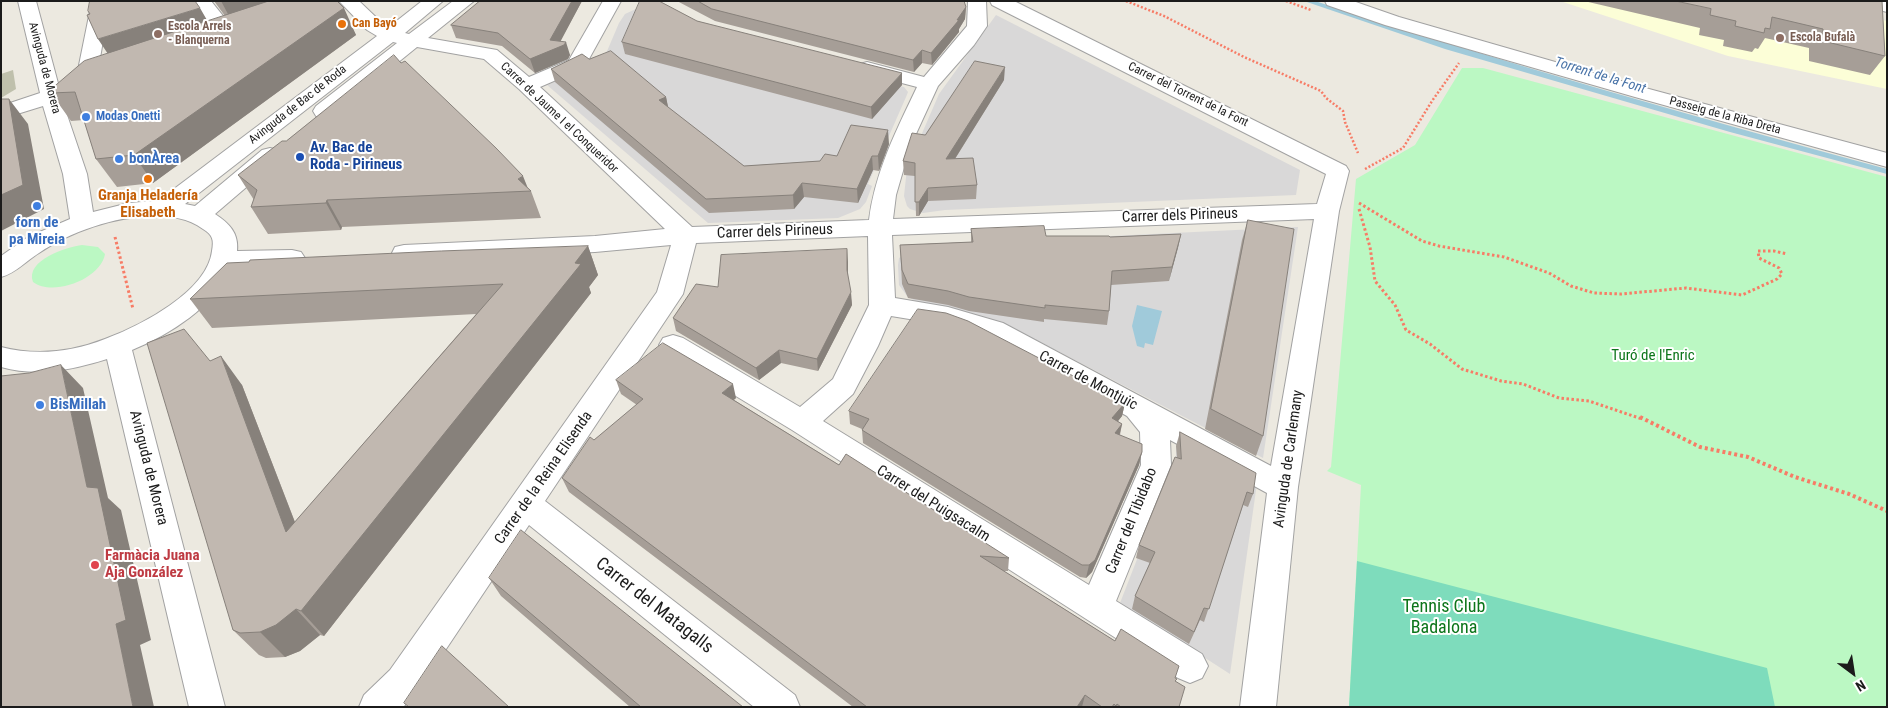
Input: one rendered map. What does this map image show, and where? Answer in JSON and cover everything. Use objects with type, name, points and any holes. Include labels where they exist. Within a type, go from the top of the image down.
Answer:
[{"type":"street","name":"Avinguda de Morera","points":[[26,1],[50,97],[75,174],[84,222]]},
{"type":"street","points":[[1,113],[50,97],[96,77],[101,1]]},
{"type":"street","points":[[201,1],[229,37]]},
{"type":"street","name":"Carrer de Jaume I el Conqueridor","points":[[348,1],[374,26],[390,35],[413,41],[490,54],[526,85],[686,235]]},
{"type":"street","points":[[354,1],[371,18],[383,22],[402,18],[426,1]]},
{"type":"street","name":"Avinguda de Bac de Roda","points":[[160,208],[201,181],[434,1]]},
{"type":"street","name":"Avinguda de Bac de Roda","points":[[310,122],[464,1]]},
{"type":"street","points":[[526,85],[577,64],[612,1]]},
{"type":"street","points":[[802,422],[843,386],[864,346],[882,305],[880,228],[884,195],[899,147],[929,84],[967,41],[977,26],[977,1]]},
{"type":"street","name":"Carrer del Torrent de la Font","points":[[999,1],[1338,170],[1327,211]]},
{"type":"street","name":"Passeig de la Riba Dreta","points":[[1334,1],[1392,21],[1642,93],[1887,160]]},
{"type":"street","points":[[1866,1],[1887,6]]},
{"type":"street","points":[[847,63],[929,84]]},
{"type":"street","name":"Avinguda de Bac de Roda","points":[[198,216],[287,141]]},
{"type":"street","points":[[1,269],[32,245],[84,222],[110,214],[160,208],[198,216],[219,227],[226,242],[224,260],[212,283],[188,306],[140,335],[117,346],[64,360],[6,364]]},
{"type":"street","name":"Carrer dels Pirineus","points":[[380,254],[594,244],[686,235],[1327,211]]},
{"type":"street","name":"Avinguda de Carlemany","points":[[1258,707],[1283,486],[1327,211]]},
{"type":"street","name":"Carrer de la Reina Elisenda","points":[[377,707],[403,682],[670,294],[686,235]]},
{"type":"street","points":[[224,260],[312,257]]},
{"type":"street","name":"Carrer de Montjuïc","points":[[882,305],[948,316],[993,330],[1283,486]]},
{"type":"street","name":"Carrer del Puigsacalm","points":[[673,345],[802,422],[1190,666]]},
{"type":"street","name":"Avinguda de Morera","points":[[117,346],[208,706]]},
{"type":"street","name":"Carrer del Tibidabo","points":[[1097,606],[1156,466],[1155,429],[1138,409]]},
{"type":"street","name":"Carrer del Matagalls","points":[[526,505],[782,707]]},
{"type":"path","points":[[1126,1],[1164,16],[1244,57],[1321,91],[1326,98],[1343,111],[1344,122],[1360,159]]},
{"type":"path","points":[[1362,178],[1364,169],[1403,148],[1432,101],[1461,60]]},
{"type":"path","points":[[1365,163],[1370,167]]},
{"type":"path","points":[[1360,195],[1359,214],[1370,248],[1375,282],[1395,305],[1406,330],[1430,344],[1458,366],[1501,381],[1523,384],[1559,398],[1589,401],[1635,415],[1700,447],[1748,457],[1796,477],[1849,494],[1887,511]]},
{"type":"path","points":[[1359,203],[1422,241],[1439,246],[1504,257],[1549,273],[1570,286],[1594,293],[1621,294],[1686,288],[1742,295],[1777,279],[1782,274],[1779,268],[1759,258],[1758,251],[1774,251],[1787,254]]},
{"type":"path","points":[[114,233],[134,313]]},
{"type":"shaded area","name":"Escola Bufalà","points":[[1560,1],[1798,1],[1887,21],[1887,89],[1728,56]]},
{"type":"shaded area","points":[[638,8],[702,36],[904,87],[908,92],[868,184],[872,186],[866,202],[860,209],[838,218],[708,223],[547,85],[602,63],[619,23],[625,14]]},
{"type":"shaded area","points":[[996,15],[1300,170],[1296,195],[945,210],[923,213],[910,209],[904,196],[907,168],[939,94]]},
{"type":"shaded area","points":[[13,70],[16,89],[1,98],[1,74]]},
{"type":"shaded area","points":[[1298,227],[1263,458],[1007,326],[918,303],[907,296],[899,285],[899,258],[925,245]]},
{"type":"shaded area","points":[[1176,438],[1257,483],[1230,674],[1120,603],[1176,459]]},
{"type":"green space","name":"Turó de l'Enric","points":[[1462,68],[1483,68],[1887,177],[1887,707],[1349,707],[1361,485],[1327,471],[1331,467],[1356,179],[1415,145]]},
{"type":"green space","points":[[82,245],[98,247],[105,254],[102,263],[86,278],[64,286],[52,287],[42,286],[33,282],[32,274],[35,267],[41,261],[58,252]]},
{"type":"green space","name":"Tennis Club Badalona","points":[[1357,561],[1767,668],[1775,707],[1349,707]]},
{"type":"water","points":[[1137,305],[1162,311],[1153,345],[1145,343],[1144,348],[1137,346],[1132,326]]},
{"type":"building","points":[[90,1],[195,1],[200,8],[98,39],[87,15],[90,14],[88,11]]},
{"type":"building","points":[[269,1],[337,1],[344,8],[134,155],[96,159],[75,92],[51,93],[50,90],[84,61]]},
{"type":"building","points":[[480,1],[572,1],[550,40],[566,42],[564,45],[530,59],[498,33],[451,25]]},
{"type":"building","points":[[640,1],[659,1],[697,21],[902,73],[871,107],[622,42]]},
{"type":"building","points":[[698,1],[964,1],[966,7],[957,20],[959,20],[931,53],[922,50],[913,60],[712,9]]},
{"type":"building","points":[[1676,1],[1882,1],[1885,56],[1823,41],[1823,29],[1772,17],[1770,29],[1765,28],[1764,33],[1735,26],[1736,21],[1710,15],[1711,9]]},
{"type":"building","points":[[611,51],[666,97],[659,100],[744,166],[820,161],[825,154],[837,156],[851,125],[888,130],[878,156],[872,156],[857,189],[802,183],[793,195],[706,199],[551,69],[582,54],[589,59]]},
{"type":"building","points":[[394,55],[401,63],[405,61],[496,148],[523,176],[518,179],[531,191],[327,200],[326,203],[251,207],[257,190],[238,175],[282,141],[286,141]]},
{"type":"building","points":[[975,61],[1005,67],[946,159],[973,158],[977,185],[928,188],[919,202],[915,202],[915,163],[903,161],[912,133],[925,135]]},
{"type":"building","points":[[1,99],[9,99],[23,185],[1,195]]},
{"type":"building","points":[[1248,220],[1294,229],[1263,436],[1211,409]]},
{"type":"building","points":[[1044,226],[1046,236],[1110,237],[1181,234],[1172,267],[1112,271],[1109,311],[1045,305],[1045,308],[969,297],[908,284],[902,270],[900,245],[973,242],[971,229]]},
{"type":"building","points":[[588,246],[575,263],[581,264],[301,611],[296,609],[276,625],[260,632],[240,633],[233,630],[147,343],[184,329],[210,361],[221,356],[286,532],[503,284],[190,299],[227,263],[249,262],[250,260],[441,251]]},
{"type":"building","points":[[847,249],[847,270],[851,292],[817,359],[779,350],[756,368],[673,318],[696,284],[718,287],[721,255]]},
{"type":"building","points":[[918,309],[946,313],[968,321],[1125,403],[1112,418],[1122,424],[1115,433],[1142,444],[1142,452],[1095,560],[1089,565],[1082,565],[862,430],[869,419],[849,411]]},
{"type":"building","points":[[663,343],[733,384],[722,393],[839,465],[846,454],[1009,558],[980,556],[1115,641],[1121,629],[1179,666],[1175,681],[1185,687],[1179,707],[1121,707],[1114,704],[1112,707],[1102,707],[1085,695],[1077,707],[867,707],[562,478],[590,437],[594,440],[643,399],[616,380]]},
{"type":"building","points":[[61,365],[87,487],[98,488],[126,620],[116,624],[133,707],[1,707],[1,376],[29,373]]},
{"type":"building","points":[[1180,432],[1256,473],[1253,494],[1247,492],[1209,609],[1204,608],[1194,632],[1135,596],[1155,552],[1139,545],[1175,457],[1181,459]]},
{"type":"building","points":[[521,530],[743,707],[641,707],[489,578]]},
{"type":"building","points":[[442,646],[509,707],[409,707],[404,703]]},
{"type":"waterway","name":"Torrent de la Font","points":[[1307,1],[1448,47],[1733,130],[1887,172]]},
{"type":"place","name":"Can Bayó","points":[[342,24]]},
{"type":"place","name":"Escola Arrels - Blanquerna","points":[[158,34]]},
{"type":"place","name":"Escola Bufalà","points":[[1780,38]]},
{"type":"place","name":"Modas Onetti","points":[[86,117]]},
{"type":"place","name":"Av. Bac de Roda - Pirineus","points":[[300,157]]},
{"type":"place","name":"bonÀrea","points":[[119,159]]},
{"type":"place","name":"Granja Heladería Elisabeth","points":[[148,179]]},
{"type":"place","name":"forn de pa Mireia","points":[[37,206]]},
{"type":"place","name":"BisMillah","points":[[40,405]]},
{"type":"place","name":"Farmàcia Juana Aja González","points":[[95,565]]}]
